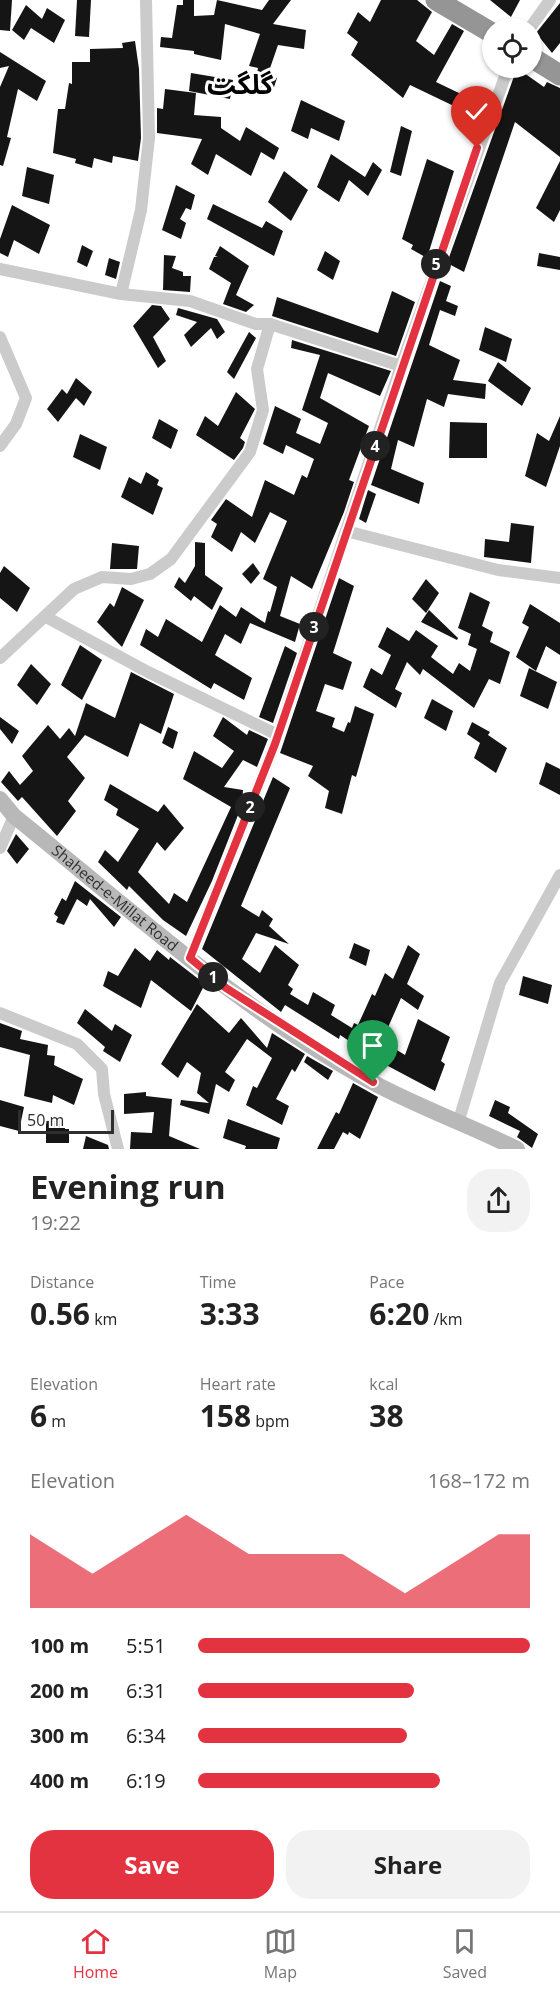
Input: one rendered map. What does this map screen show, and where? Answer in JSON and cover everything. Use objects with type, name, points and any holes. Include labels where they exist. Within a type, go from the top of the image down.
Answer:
[{"type":"highway","points":[[448,3],[482,26]]},
{"type":"highway","points":[[542,64],[560,75]]},
{"type":"main road","name":"Shaheed-e-Millat Road","points":[[0,799],[14,816],[234,994],[373,1082],[459,1120],[517,1149]]},
{"type":"street","points":[[121,294],[141,210],[149,138],[146,0]]},
{"type":"street","points":[[537,18],[550,0]]},
{"type":"street","points":[[190,958],[278,735],[401,366],[504,78]]},
{"type":"street","points":[[0,269],[121,294],[190,301],[256,324],[270,324],[401,366]]},
{"type":"street","points":[[0,658],[74,589],[102,577],[131,579],[150,574],[171,559],[250,452],[262,410],[257,369],[270,324]]},
{"type":"street","points":[[0,337],[26,398],[16,424],[0,446]]},
{"type":"street","points":[[346,531],[498,570],[560,578]]},
{"type":"street","points":[[45,617],[148,672],[278,735]]},
{"type":"street","points":[[0,848],[14,816]]},
{"type":"street","points":[[459,1120],[500,983],[560,875]]},
{"type":"street","points":[[0,1013],[78,1044],[102,1069],[104,1094],[118,1149]]},
{"type":"building","points":[[0,0],[12,0],[10,31],[0,30]]},
{"type":"building","points":[[77,0],[91,0],[89,37],[75,36]]},
{"type":"building","points":[[183,0],[194,0],[194,16],[214,15],[217,0],[262,10],[269,0],[291,0],[273,24],[306,30],[304,49],[278,45],[268,74],[277,78],[272,93],[255,84],[258,68],[249,66],[260,34],[225,24],[221,60],[194,54],[194,51],[160,47],[161,37],[172,38],[177,5],[183,5]]},
{"type":"building","points":[[381,0],[417,0],[432,12],[416,41],[434,55],[452,24],[464,31],[436,82],[486,106],[481,119],[410,85],[403,98],[351,55],[358,42],[347,33],[358,12],[370,22]]},
{"type":"building","points":[[490,0],[520,0],[511,17]]},
{"type":"building","points":[[560,3],[560,43],[552,53],[542,40],[542,26]]},
{"type":"building","points":[[26,5],[42,19],[47,8],[65,20],[54,43],[31,28],[24,40],[12,30]]},
{"type":"building","points":[[135,41],[139,69],[141,138],[138,161],[113,156],[112,163],[94,158],[92,168],[75,163],[76,159],[53,153],[58,109],[65,109],[69,83],[72,84],[72,62],[90,62],[90,49],[123,48],[122,43]]},
{"type":"building","points":[[0,52],[46,81],[37,101],[18,89],[7,137],[11,138],[3,166],[0,165],[0,87],[9,66],[0,68]]},
{"type":"building","points":[[191,73],[233,80],[230,99],[189,91]]},
{"type":"building","points":[[513,78],[531,78],[544,87],[547,82],[560,88],[560,157],[515,122],[464,272],[447,263]]},
{"type":"building","points":[[165,89],[196,93],[194,115],[221,117],[221,128],[240,141],[246,127],[279,148],[274,160],[261,152],[251,176],[216,154],[208,175],[191,164],[202,139],[157,133],[157,108],[163,109]]},
{"type":"building","points":[[301,100],[345,121],[339,141],[311,128],[308,139],[291,131]]},
{"type":"building","points":[[401,126],[412,131],[401,176],[390,172]]},
{"type":"building","points":[[331,154],[365,177],[373,162],[382,170],[368,196],[349,180],[339,202],[317,187]]},
{"type":"building","points":[[427,159],[454,171],[427,258],[411,249],[413,245],[402,239]]},
{"type":"building","points":[[560,161],[560,210],[554,222],[536,208]]},
{"type":"building","points":[[27,167],[54,175],[49,204],[22,196]]},
{"type":"building","points":[[284,171],[308,190],[291,221],[268,202]]},
{"type":"building","points":[[176,185],[195,195],[191,210],[186,208],[180,219],[186,223],[181,239],[162,230]]},
{"type":"building","points":[[213,204],[262,228],[266,221],[283,231],[274,256],[207,219]]},
{"type":"building","points":[[12,205],[50,225],[39,254],[14,240],[8,257],[0,253],[0,239]]},
{"type":"building","points":[[82,245],[93,251],[87,267],[77,262]]},
{"type":"building","points":[[220,246],[249,266],[236,295],[254,305],[246,312],[223,304],[231,283],[209,269],[214,257],[218,257],[215,256]]},
{"type":"building","points":[[325,251],[340,261],[333,280],[317,270]]},
{"type":"building","points":[[539,253],[560,257],[560,270],[537,266]]},
{"type":"building","points":[[164,255],[176,256],[172,268],[183,272],[183,276],[191,276],[190,292],[163,290]]},
{"type":"building","points":[[109,258],[120,262],[116,279],[105,275]]},
{"type":"building","points":[[440,281],[451,286],[446,301],[458,306],[455,316],[440,310],[429,345],[460,360],[453,380],[486,384],[485,399],[448,394],[444,407],[427,399],[414,447],[398,440],[391,469],[424,483],[419,504],[371,485]]},
{"type":"building","points":[[392,291],[415,302],[396,356],[272,316],[277,297],[378,333]]},
{"type":"building","points":[[152,305],[161,306],[170,319],[153,337],[166,361],[158,368],[133,326]]},
{"type":"building","points":[[178,308],[217,319],[225,332],[217,339],[211,328],[191,347],[184,335],[197,322],[176,315]]},
{"type":"building","points":[[485,327],[512,339],[506,362],[479,350]]},
{"type":"building","points":[[249,332],[256,338],[234,379],[227,372]]},
{"type":"building","points":[[292,340],[391,371],[380,396],[328,373],[320,398],[369,426],[349,480],[354,482],[344,512],[312,589],[291,576],[280,616],[300,624],[295,642],[250,623],[241,644],[225,634],[215,655],[252,678],[244,700],[214,683],[211,689],[140,645],[146,629],[158,637],[166,619],[202,642],[220,605],[236,617],[241,607],[265,623],[277,587],[263,579],[287,521],[270,512],[255,543],[241,532],[232,552],[211,537],[217,524],[211,520],[226,499],[252,517],[265,480],[294,495],[302,475],[307,478],[314,459],[286,445],[283,454],[263,444],[275,406],[301,419],[296,433],[320,444],[328,423],[302,410],[320,355],[291,348]]},
{"type":"building","points":[[498,362],[531,388],[522,406],[488,381]]},
{"type":"building","points":[[76,378],[92,392],[84,406],[76,398],[58,422],[47,409],[62,389],[67,394]]},
{"type":"building","points":[[236,392],[255,409],[240,438],[245,442],[243,448],[234,460],[196,435],[205,416],[218,426]]},
{"type":"building","points":[[560,416],[560,446],[546,487],[525,476],[537,433],[549,441]]},
{"type":"building","points":[[159,419],[178,430],[171,449],[152,438]]},
{"type":"building","points":[[450,422],[487,423],[487,458],[449,458]]},
{"type":"building","points":[[80,434],[107,447],[100,470],[73,457]]},
{"type":"building","points":[[146,472],[159,480],[157,485],[163,488],[153,515],[121,497],[129,477],[141,484]]},
{"type":"building","points":[[368,490],[376,494],[366,523],[359,519]]},
{"type":"building","points":[[511,523],[534,526],[531,563],[484,557],[485,539],[509,542]]},
{"type":"building","points":[[195,542],[205,543],[205,575],[223,588],[212,610],[194,596],[191,601],[174,587],[179,577],[185,583],[195,566]]},
{"type":"building","points":[[112,543],[139,546],[137,569],[110,569]]},
{"type":"building","points":[[253,563],[260,573],[251,584],[242,574]]},
{"type":"building","points":[[4,566],[30,588],[17,612],[0,598],[0,573]]},
{"type":"building","points":[[339,578],[354,586],[333,653],[352,662],[343,690],[325,684],[316,711],[335,718],[332,727],[344,732],[348,722],[350,723],[355,706],[374,714],[356,777],[352,775],[342,814],[325,808],[329,791],[308,776],[313,766],[280,753]]},
{"type":"building","points":[[426,579],[439,593],[426,613],[412,599]]},
{"type":"building","points":[[122,587],[144,600],[122,647],[97,622],[110,603],[114,607]]},
{"type":"building","points":[[470,592],[490,602],[482,626],[493,632],[490,642],[510,652],[500,684],[489,679],[474,708],[423,669],[420,675],[407,662],[395,689],[402,693],[396,708],[363,687],[371,668],[382,675],[391,655],[378,647],[387,627],[409,641],[416,630],[438,646],[431,657],[453,674],[459,663],[470,671],[477,649],[468,645],[471,634],[458,628]]},
{"type":"building","points":[[530,604],[560,623],[560,655],[546,646],[536,671],[516,657],[529,627],[522,623]]},
{"type":"building","points":[[429,610],[458,638],[457,640],[421,622]]},
{"type":"building","points":[[80,645],[102,660],[82,700],[61,685]]},
{"type":"building","points":[[285,646],[297,653],[273,723],[259,717]]},
{"type":"building","points":[[31,664],[51,684],[37,705],[17,685]]},
{"type":"building","points":[[529,668],[557,682],[548,709],[520,696]]},
{"type":"building","points":[[131,672],[174,694],[161,734],[140,723],[128,757],[85,735],[67,757],[85,778],[68,801],[76,811],[57,836],[22,797],[18,801],[1,782],[9,771],[20,785],[33,771],[22,756],[48,725],[60,739],[69,728],[75,736],[86,703],[115,718]]},
{"type":"building","points":[[432,699],[453,711],[446,731],[424,718]]},
{"type":"building","points":[[0,717],[19,731],[12,744],[0,729]]},
{"type":"building","points":[[223,717],[247,735],[249,730],[268,739],[257,767],[243,760],[224,787],[243,790],[242,805],[212,881],[186,936],[163,920],[129,886],[127,890],[98,862],[105,850],[118,862],[139,829],[116,815],[118,809],[104,800],[110,784],[158,812],[164,804],[184,828],[165,851],[157,842],[138,872],[169,904],[174,893],[187,902],[231,807],[183,779],[194,751],[222,768],[234,751],[213,736]]},
{"type":"building","points":[[472,722],[490,732],[488,735],[507,748],[496,773],[474,758],[480,743],[467,734]]},
{"type":"building","points":[[168,727],[178,732],[173,749],[162,743]]},
{"type":"building","points":[[546,762],[560,769],[560,795],[539,784]]},
{"type":"building","points":[[273,777],[290,788],[241,906],[259,917],[262,910],[273,919],[269,926],[289,944],[256,933],[242,959],[260,973],[275,945],[299,965],[288,985],[293,989],[290,994],[308,1005],[313,992],[335,1005],[331,1015],[352,1028],[354,1023],[358,1025],[372,994],[375,996],[385,973],[393,979],[408,945],[420,954],[407,984],[424,996],[418,1010],[401,998],[382,1041],[405,1055],[418,1019],[450,1037],[441,1061],[445,1064],[435,1091],[388,1066],[340,1035],[339,1039],[285,1005],[281,1012],[202,949]]},
{"type":"building","points":[[16,834],[29,849],[17,864],[7,851]]},
{"type":"building","points":[[75,881],[121,917],[114,927],[90,899],[87,906],[77,899],[64,925],[56,922],[58,917],[54,914],[62,898],[66,901]]},
{"type":"building","points":[[354,943],[370,950],[366,966],[349,958]]},
{"type":"building","points":[[135,948],[150,961],[157,950],[169,960],[170,957],[205,984],[191,1011],[151,980],[141,1008],[103,986],[108,971],[118,976]]},
{"type":"building","points":[[523,976],[552,985],[548,1004],[519,995]]},
{"type":"building","points":[[197,1004],[229,1033],[241,1018],[267,1048],[272,1033],[305,1054],[295,1072],[292,1069],[276,1099],[289,1106],[282,1125],[246,1105],[253,1086],[257,1088],[272,1058],[247,1039],[225,1072],[235,1080],[229,1092],[216,1084],[209,1114],[180,1105],[181,1100],[209,1103],[197,1093],[201,1073],[187,1062],[178,1078],[161,1064]]},
{"type":"building","points":[[85,1009],[112,1031],[115,1024],[132,1035],[120,1062],[103,1051],[105,1047],[77,1023]]},
{"type":"building","points":[[0,1023],[22,1031],[20,1039],[48,1045],[47,1055],[55,1056],[54,1065],[83,1079],[74,1105],[53,1095],[52,1103],[24,1096],[30,1055],[0,1047]]},
{"type":"building","points":[[307,1056],[333,1071],[328,1080],[304,1062]]},
{"type":"building","points":[[353,1083],[378,1097],[360,1139],[349,1132],[348,1135],[343,1132],[334,1149],[317,1149],[336,1112],[339,1114]]},
{"type":"building","points":[[146,1092],[146,1096],[172,1099],[169,1136],[200,1149],[130,1149],[131,1132],[152,1133],[154,1112],[124,1114],[124,1094]]},
{"type":"building","points":[[0,1100],[24,1107],[19,1131],[0,1126]]},
{"type":"building","points":[[495,1100],[510,1107],[508,1113],[538,1134],[532,1148],[517,1137],[520,1131],[489,1116]]},
{"type":"building","points":[[228,1119],[280,1138],[277,1149],[245,1149],[246,1146],[223,1138]]},
{"type":"building","points":[[65,1120],[65,1129],[69,1129],[69,1143],[46,1143],[46,1121]]},
{"type":"building","points":[[86,1136],[108,1145],[109,1149],[83,1149]]},
{"type":"district","name":"گلگت","points":[[240,85]]},
{"type":"route","points":[[373,1082],[276,1022],[226,988],[190,958],[275,744],[401,366],[477,148]]}]
